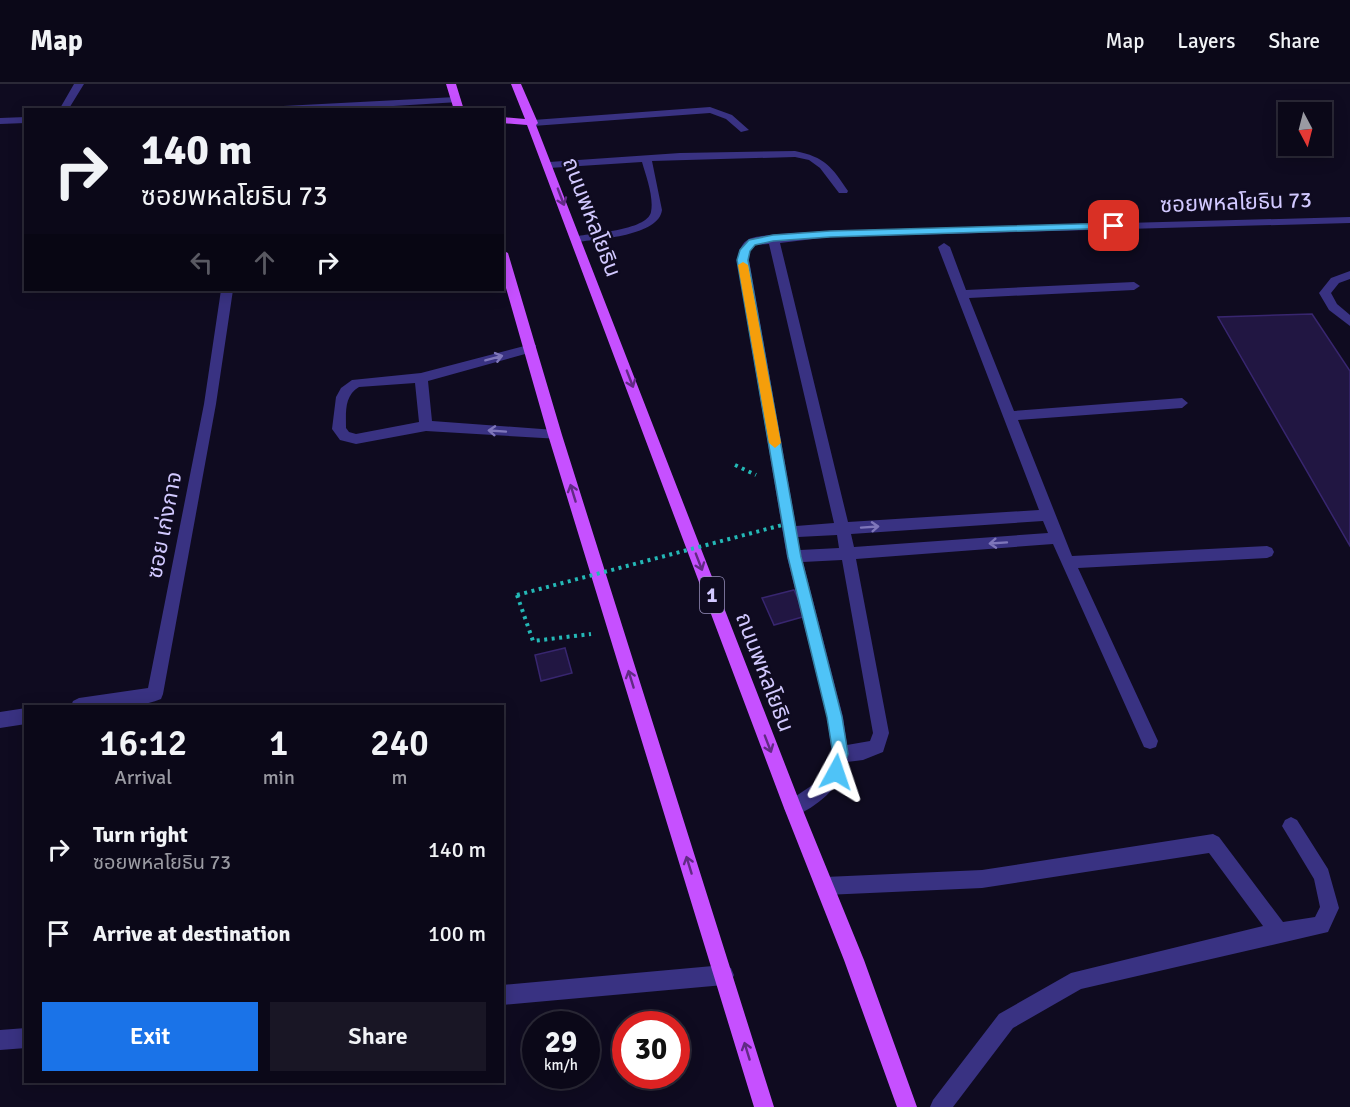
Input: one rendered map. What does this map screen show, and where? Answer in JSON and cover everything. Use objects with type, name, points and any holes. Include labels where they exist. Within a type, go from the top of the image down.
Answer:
[{"type":"main road","points":[[451,84],[458,105]]},
{"type":"main road","name":"ถนนพหลโยธิน","points":[[516,84],[549,165],[793,808],[825,886],[907,1107]]},
{"type":"main road","points":[[504,120],[532,123]]},
{"type":"main road","points":[[504,259],[532,348],[555,435],[764,1107]]},
{"type":"street","points":[[64,108],[79,84]]},
{"type":"street","points":[[342,108],[458,105]]},
{"type":"street","points":[[532,123],[710,110],[729,116],[744,130]]},
{"type":"street","points":[[0,121],[24,120]]},
{"type":"street","points":[[549,165],[795,154],[811,156],[821,161],[843,191]]},
{"type":"street","points":[[577,239],[638,228],[651,222],[656,215],[656,206],[646,159]]},
{"type":"street","name":"ซอยพหลโยธิน 73","points":[[840,754],[835,717],[788,528],[742,260],[745,250],[752,242],[773,238],[842,233],[1350,220]]},
{"type":"street","points":[[773,238],[848,553],[881,733],[877,746],[863,752],[840,754],[836,772],[820,790],[793,808]]},
{"type":"street","points":[[944,247],[1056,538],[1150,741]]},
{"type":"street","points":[[1350,275],[1330,283],[1325,293],[1333,307],[1350,322]]},
{"type":"street","points":[[964,294],[1134,286]]},
{"type":"street","name":"ซอย เก่งกาจ","points":[[85,705],[154,694],[210,404],[227,291]]},
{"type":"street","points":[[532,348],[421,378],[356,383],[347,387],[341,398],[339,429],[345,436],[356,439],[426,426],[555,435]]},
{"type":"street","points":[[421,378],[426,426]]},
{"type":"street","points":[[1010,416],[1182,403]]},
{"type":"street","points":[[788,528],[841,529],[1047,515]]},
{"type":"street","points":[[794,557],[1056,538]]},
{"type":"street","points":[[1068,562],[1267,552]]},
{"type":"street","points":[[0,720],[24,716]]},
{"type":"street","points":[[940,1107],[1006,1021],[1078,980],[1279,932],[1321,926],[1330,908],[1322,875],[1291,826]]},
{"type":"street","points":[[825,886],[982,879],[1213,843],[1279,932]]},
{"type":"street","points":[[504,995],[723,975]]},
{"type":"street","points":[[0,1040],[24,1038]]},
{"type":"path","points":[[616,631],[533,641],[517,595],[788,528]]},
{"type":"building","points":[[1312,314],[1350,371],[1350,546],[1218,317]]},
{"type":"building","points":[[794,590],[806,616],[774,625],[762,598]]},
{"type":"building","points":[[565,648],[572,673],[541,681],[535,655]]},
{"type":"slow traffic","points":[[743,265],[775,443]]},
{"type":"route","points":[[836,772],[840,754],[835,717],[794,557],[742,260],[745,250],[752,242],[773,238],[830,234],[1114,226]]}]
